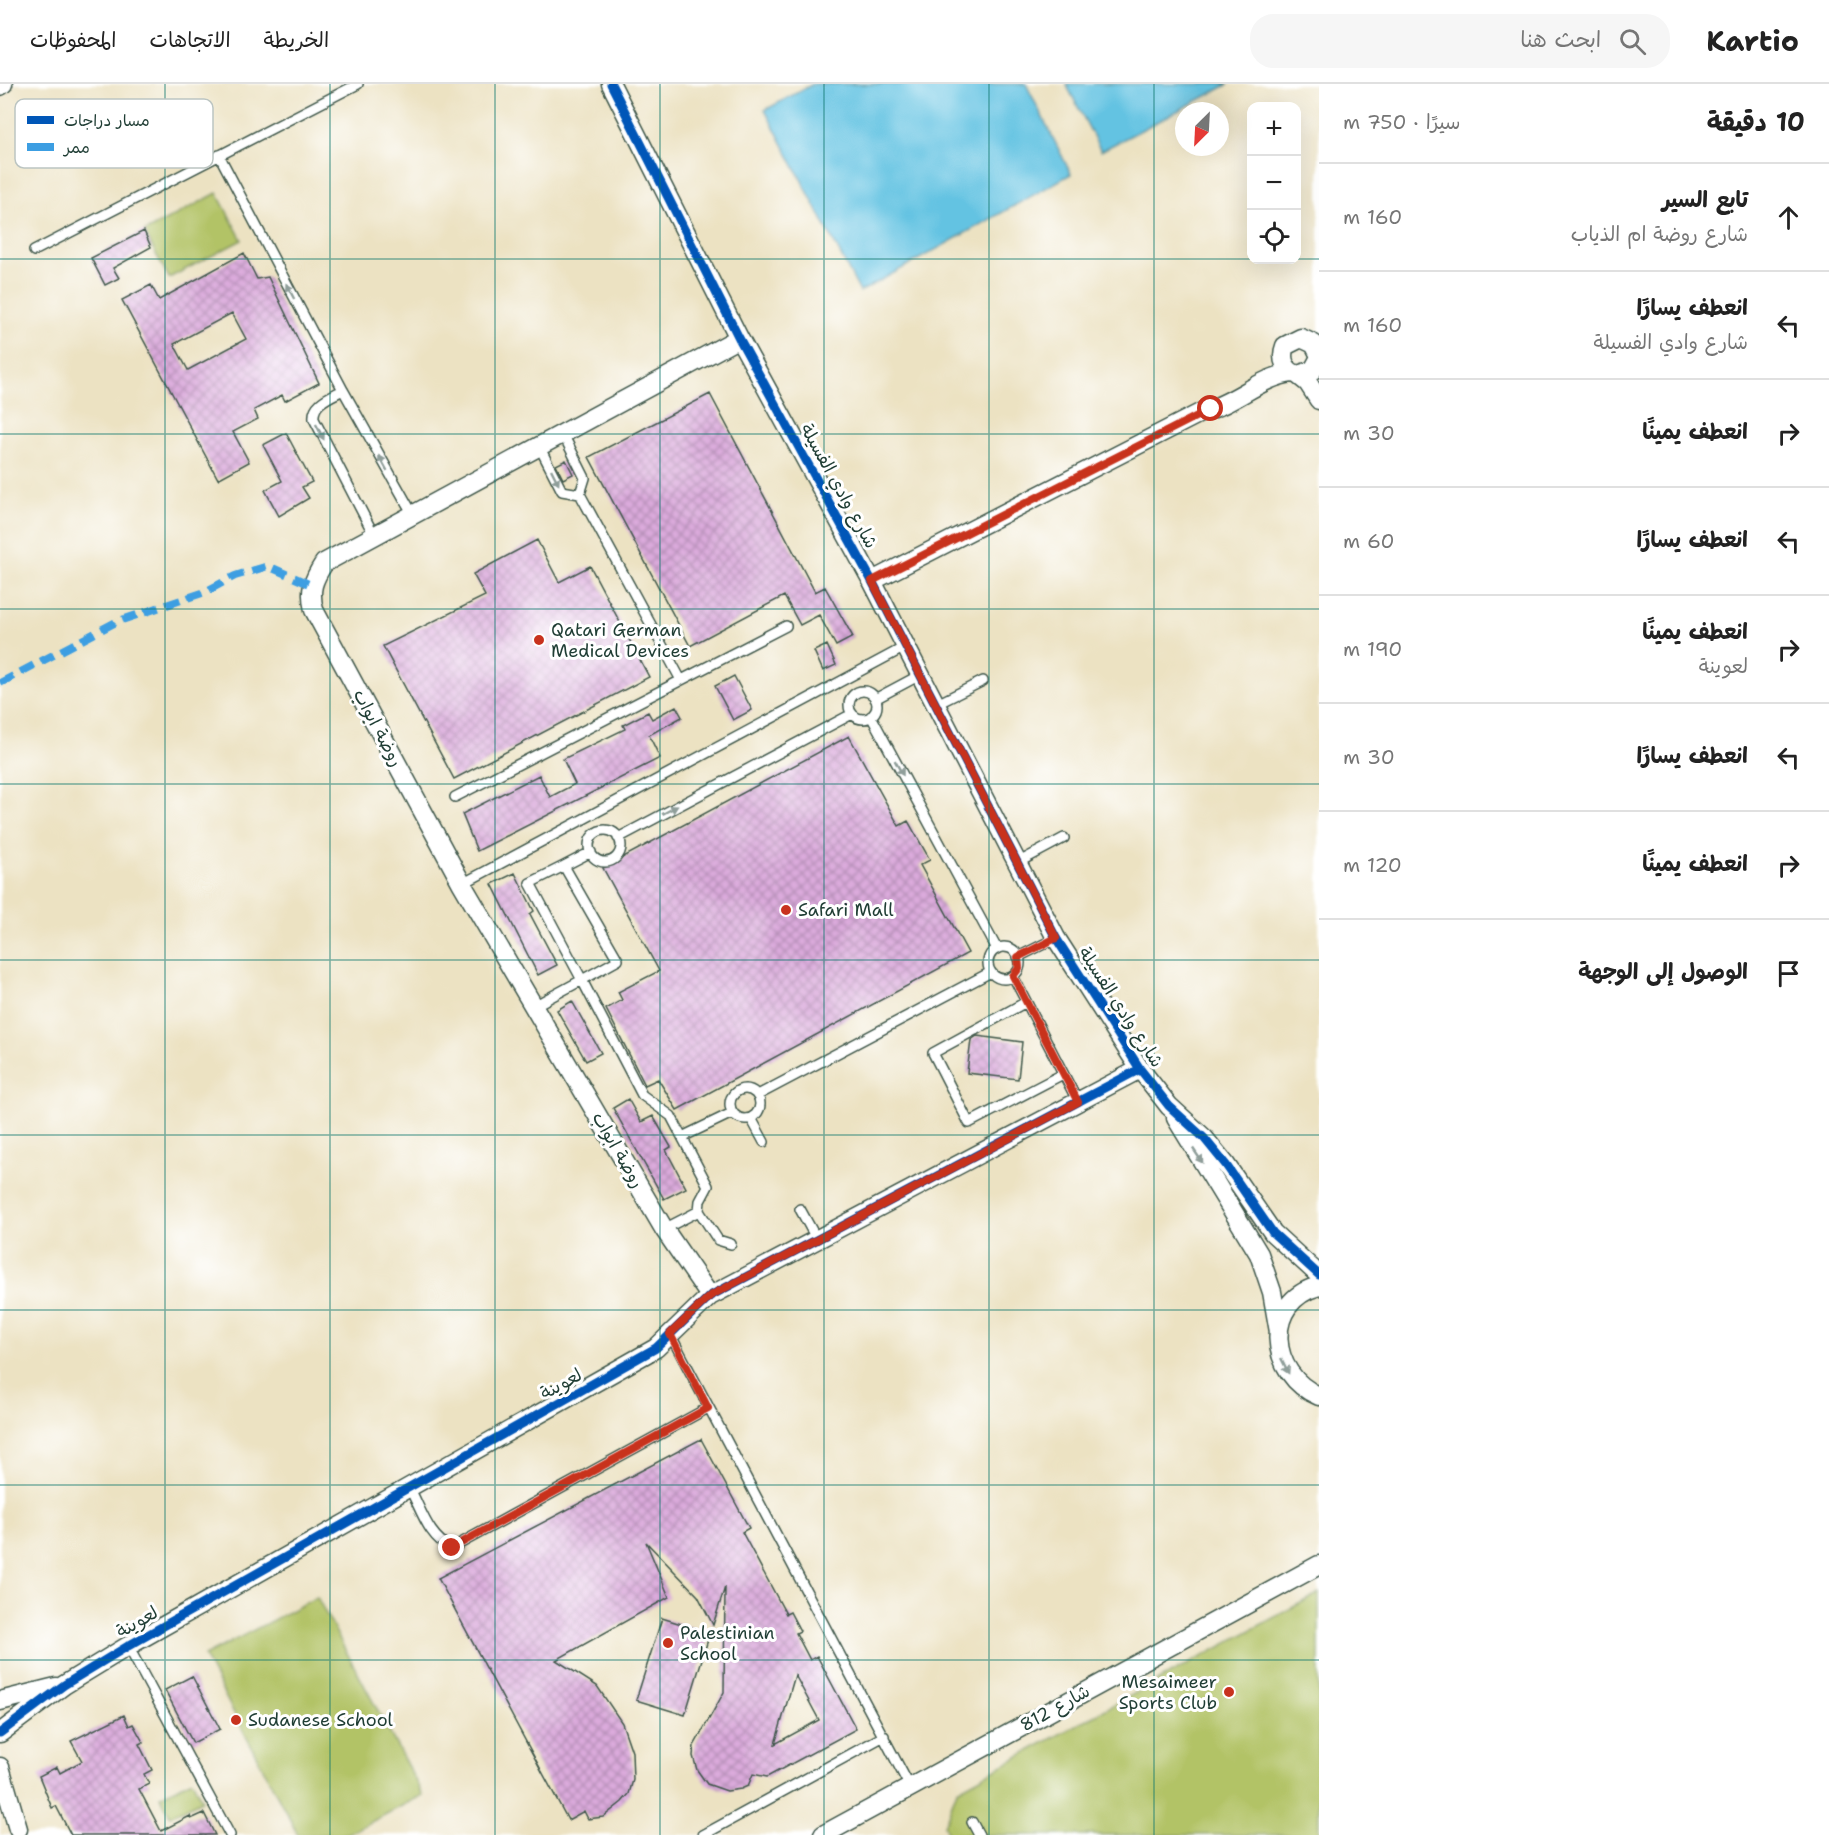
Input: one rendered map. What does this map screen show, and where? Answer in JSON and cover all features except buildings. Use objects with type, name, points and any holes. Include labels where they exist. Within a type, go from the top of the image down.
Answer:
[{"type":"street","name":"شارع وادي الفسيلة","points":[[611,84],[739,338],[937,704],[1056,938],[1140,1069],[1169,1106],[1212,1147],[1273,1233],[1319,1275]]},
{"type":"street","points":[[1204,411],[1221,394],[1267,370],[1290,342],[1319,331]]},
{"type":"street","name":"روضة ابواب","points":[[710,1296],[664,1229],[462,884],[314,610],[310,595],[311,585],[324,563],[412,513],[739,338]]},
{"type":"street","points":[[1301,338],[1311,341],[1319,356],[1319,368]]},
{"type":"street","points":[[1283,352],[1284,364],[1308,382],[1319,400]]},
{"type":"street","points":[[872,581],[1277,376],[1309,373],[1319,356]]},
{"type":"street","name":"لعوينة","points":[[0,1733],[64,1685],[128,1646],[410,1489],[656,1348],[710,1296],[816,1238],[1140,1069]]},
{"type":"street","name":"شارع وادي الفسيلة","points":[[1169,1106],[1187,1140],[1259,1254],[1272,1292],[1279,1332],[1278,1348],[1291,1378],[1303,1389],[1319,1397]]},
{"type":"street","points":[[1279,1332],[1284,1314],[1296,1299],[1319,1286]]},
{"type":"street","name":"شارع 812","points":[[823,1835],[1319,1565]]},
{"type":"street","name":"لعوينة","points":[[0,1701],[64,1685]]},
{"type":"street","points":[[0,1721],[0,1733]]},
{"type":"street","points":[[0,1767],[20,1832]]},
{"type":"street","points":[[0,1806],[20,1832]]},
{"type":"lane","points":[[213,158],[358,84]]},
{"type":"lane","points":[[219,155],[343,390],[412,513]]},
{"type":"lane","points":[[33,251],[194,168]]},
{"type":"lane","points":[[343,390],[318,405],[314,420],[375,535]]},
{"type":"lane","points":[[563,434],[585,478],[580,494],[681,680]]},
{"type":"lane","points":[[539,446],[562,491],[580,494]]},
{"type":"lane","points":[[455,796],[786,626]]},
{"type":"lane","points":[[462,884],[905,647]]},
{"type":"lane","points":[[875,699],[920,675]]},
{"type":"lane","points":[[848,677],[856,692]]},
{"type":"lane","points":[[937,704],[983,681]]},
{"type":"lane","points":[[856,692],[868,692],[875,699],[877,707],[871,716],[859,718],[852,714],[849,701],[856,692]]},
{"type":"lane","points":[[618,838],[852,714]]},
{"type":"lane","points":[[871,716],[998,949]]},
{"type":"lane","points":[[588,816],[596,832]]},
{"type":"lane","points":[[611,831],[618,838],[620,850],[611,860],[598,860],[591,852],[589,842],[596,832],[611,831]]},
{"type":"lane","points":[[1019,862],[1064,838]]},
{"type":"lane","points":[[591,852],[530,883],[642,1095],[659,1105],[671,1116],[708,1186],[700,1201],[699,1210],[718,1240],[731,1244]]},
{"type":"lane","points":[[534,1006],[618,960],[564,866]]},
{"type":"lane","points":[[1018,957],[1056,938]]},
{"type":"lane","points":[[998,949],[1010,949],[1018,957],[1019,968],[1013,976],[1004,979],[991,972],[989,958],[998,949]]},
{"type":"lane","points":[[758,1095],[991,972]]},
{"type":"lane","points":[[1013,976],[1078,1102]]},
{"type":"lane","points":[[1026,1002],[933,1053],[969,1123],[1063,1074]]},
{"type":"lane","points":[[747,1089],[758,1095],[760,1107],[751,1118],[743,1120],[732,1113],[730,1102],[736,1092],[747,1089]]},
{"type":"lane","points":[[682,1137],[732,1113]]},
{"type":"lane","points":[[751,1118],[764,1142]]},
{"type":"lane","points":[[800,1209],[816,1238]]},
{"type":"lane","points":[[664,1229],[699,1210]]},
{"type":"lane","points":[[670,1334],[910,1787]]},
{"type":"lane","points":[[410,1489],[432,1531],[443,1545],[452,1548],[708,1408]]},
{"type":"lane","points":[[128,1646],[230,1835]]},
{"type":"lane","points":[[702,1835],[884,1736]]},
{"type":"lane","points":[[972,1822],[979,1835]]},
{"type":"green space","points":[[217,193],[242,240],[169,278],[144,232]]},
{"type":"green space","name":"Mesaimeer Sports Club","points":[[1319,1593],[1319,1835],[948,1835],[944,1826],[957,1790]]},
{"type":"green space","points":[[317,1597],[423,1795],[346,1835],[298,1835],[204,1656]]},
{"type":"green space","points":[[192,1780],[202,1800],[170,1816],[160,1796]]},
{"type":"water","points":[[813,84],[1026,84],[1071,174],[860,292],[765,110]]},
{"type":"water","points":[[1066,84],[1229,84],[1195,102],[1175,102],[1175,112],[1101,151]]},
{"type":"marked path","points":[[0,683],[116,622],[205,592],[235,576],[268,566],[311,585]]},
{"type":"cycle path","points":[[611,84],[739,338],[872,581],[1056,938],[1140,1069],[1169,1106],[1204,1138],[1226,1165],[1273,1233],[1319,1275]]},
{"type":"cycle path","points":[[0,1733],[64,1685],[128,1646],[656,1348],[710,1296],[1140,1069]]},
{"type":"place","name":"Qatari German Medical Devices","points":[[539,640]]},
{"type":"place","name":"Safari Mall","points":[[786,910]]},
{"type":"place","name":"Palestinian School","points":[[668,1643]]},
{"type":"place","name":"Mesaimeer Sports Club","points":[[1229,1692]]},
{"type":"place","name":"Sudanese School","points":[[236,1720]]},
{"type":"route","points":[[452,1548],[708,1408],[670,1334],[710,1296],[800,1246],[1078,1102],[1013,976],[1019,968],[1018,957],[1056,938],[872,581],[1211,409]]}]
